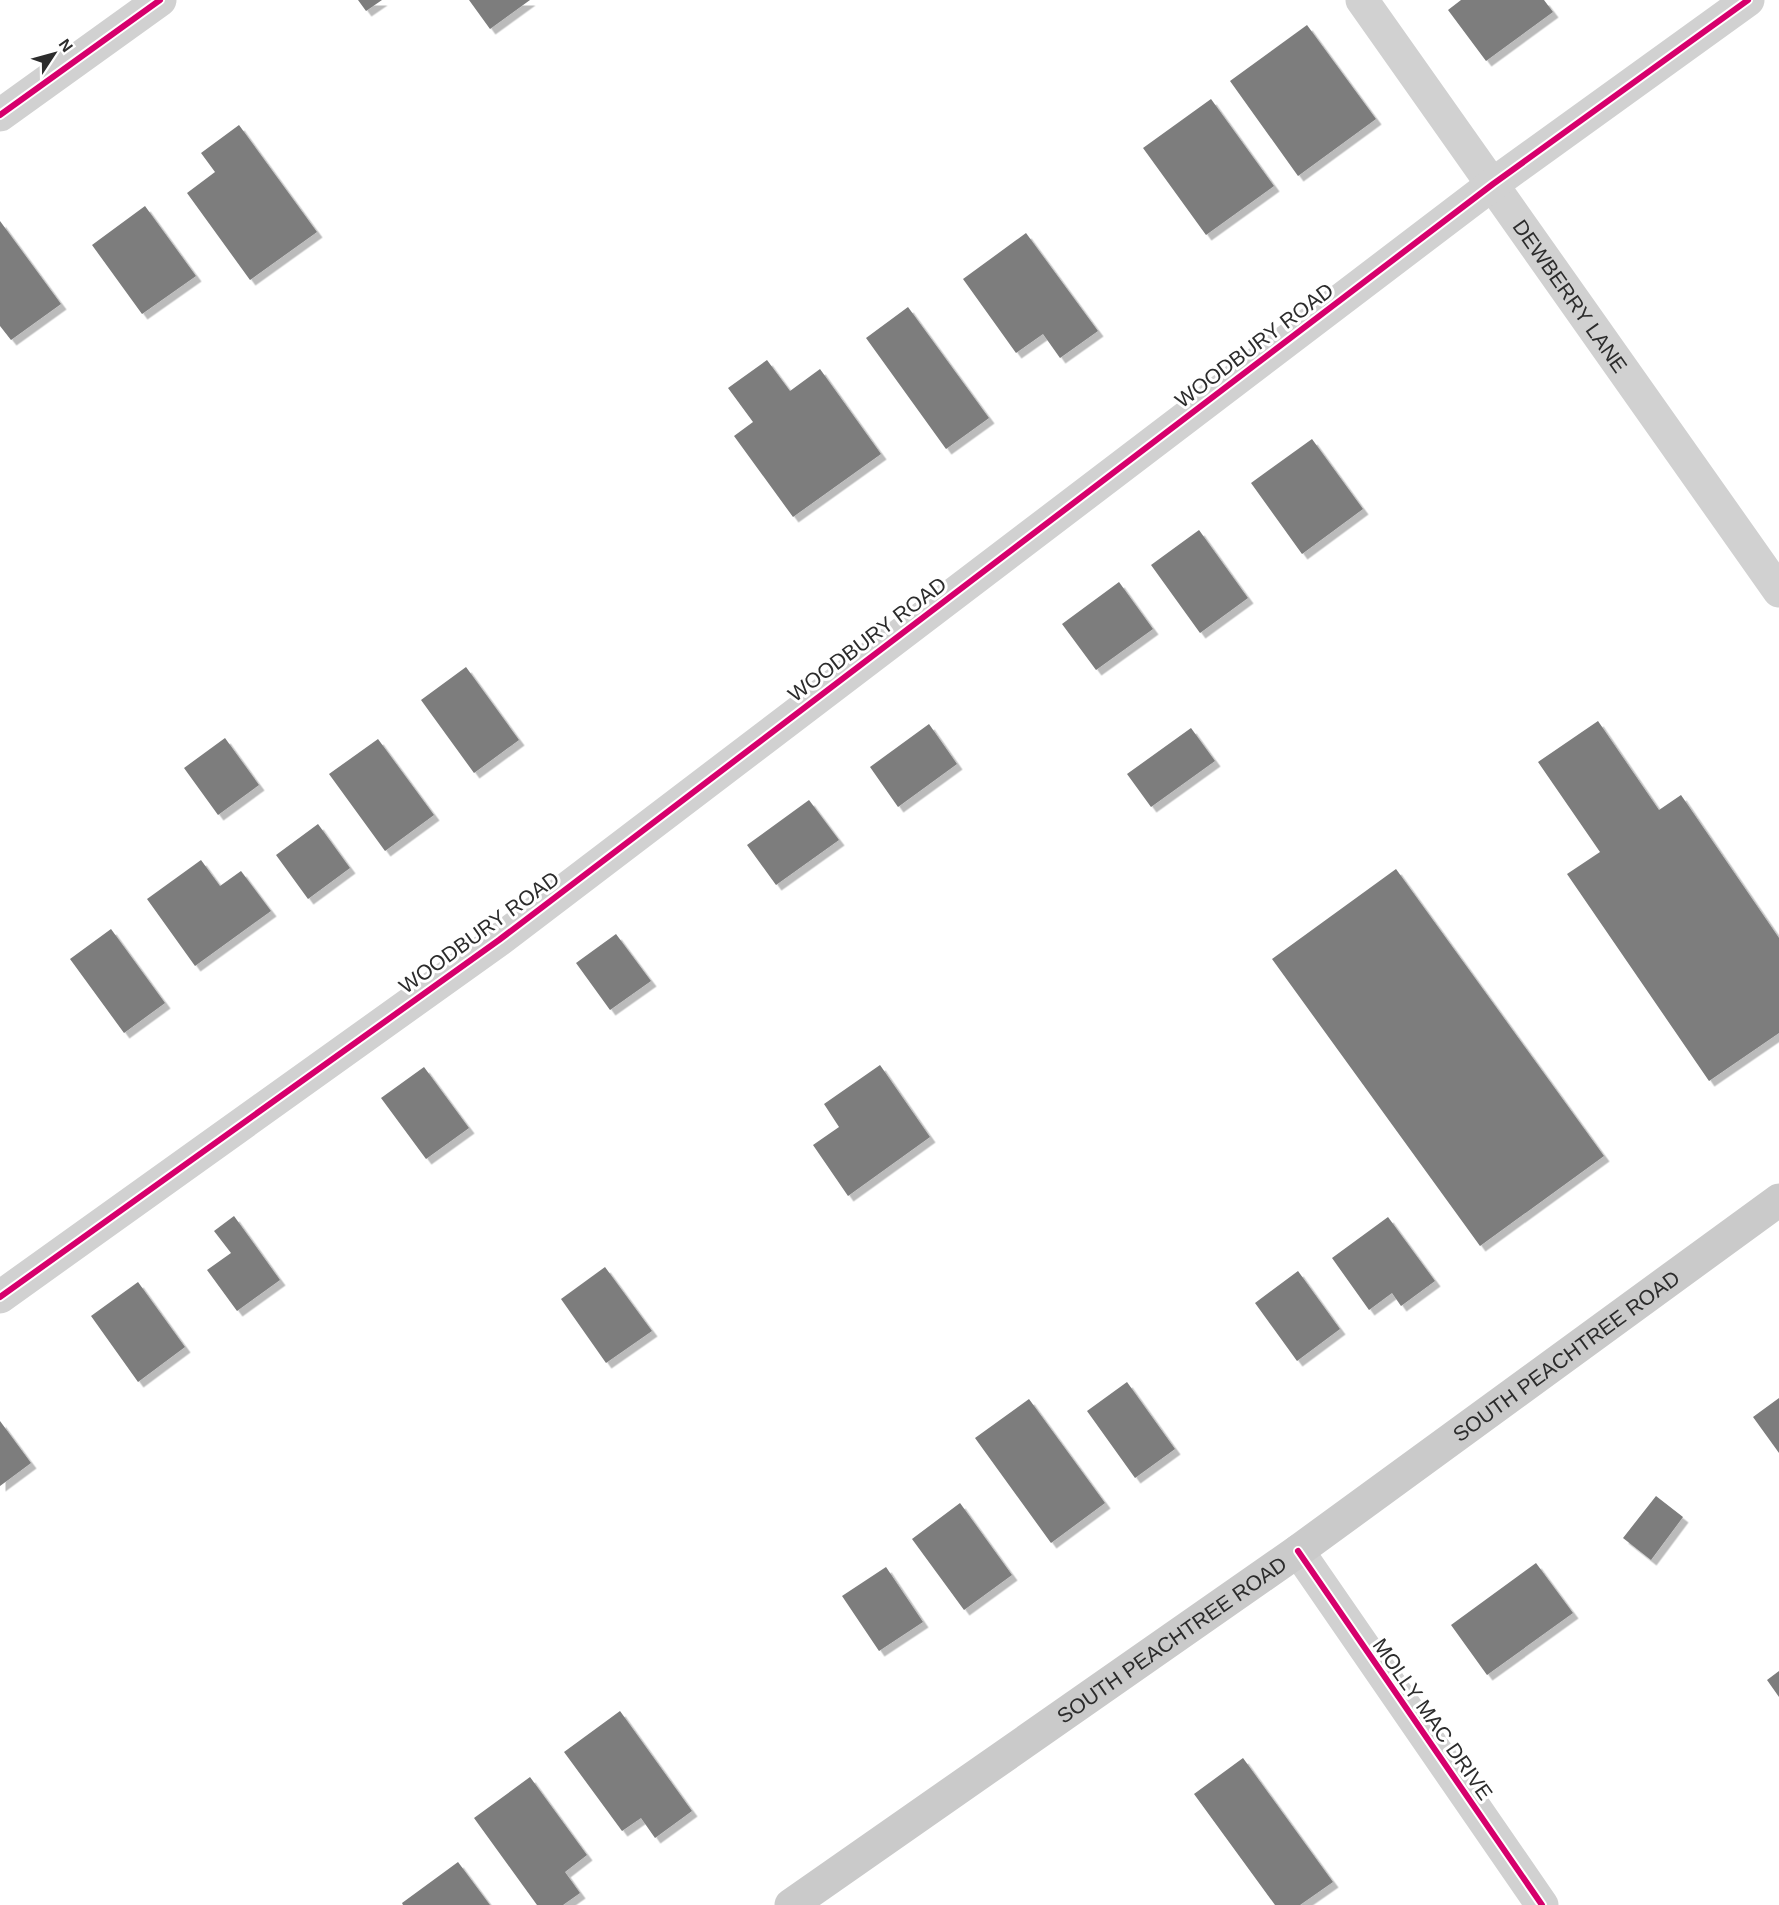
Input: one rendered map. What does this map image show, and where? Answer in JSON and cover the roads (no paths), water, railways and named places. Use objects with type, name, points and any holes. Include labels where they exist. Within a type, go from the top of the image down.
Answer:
[{"type":"main road","name":"SOUTH PEACHTREE ROAD","points":[[791,1905],[1298,1551],[1779,1200]]},
{"type":"street","points":[[0,115],[160,0]]},
{"type":"street","name":"DEWBERRY LANE","points":[[1362,0],[1779,591]]},
{"type":"street","name":"WOODBURY ROAD","points":[[0,1297],[499,940],[1493,184],[1748,0]]},
{"type":"street","name":"MOLLY MAC DRIVE","points":[[1298,1551],[1542,1905]]}]
